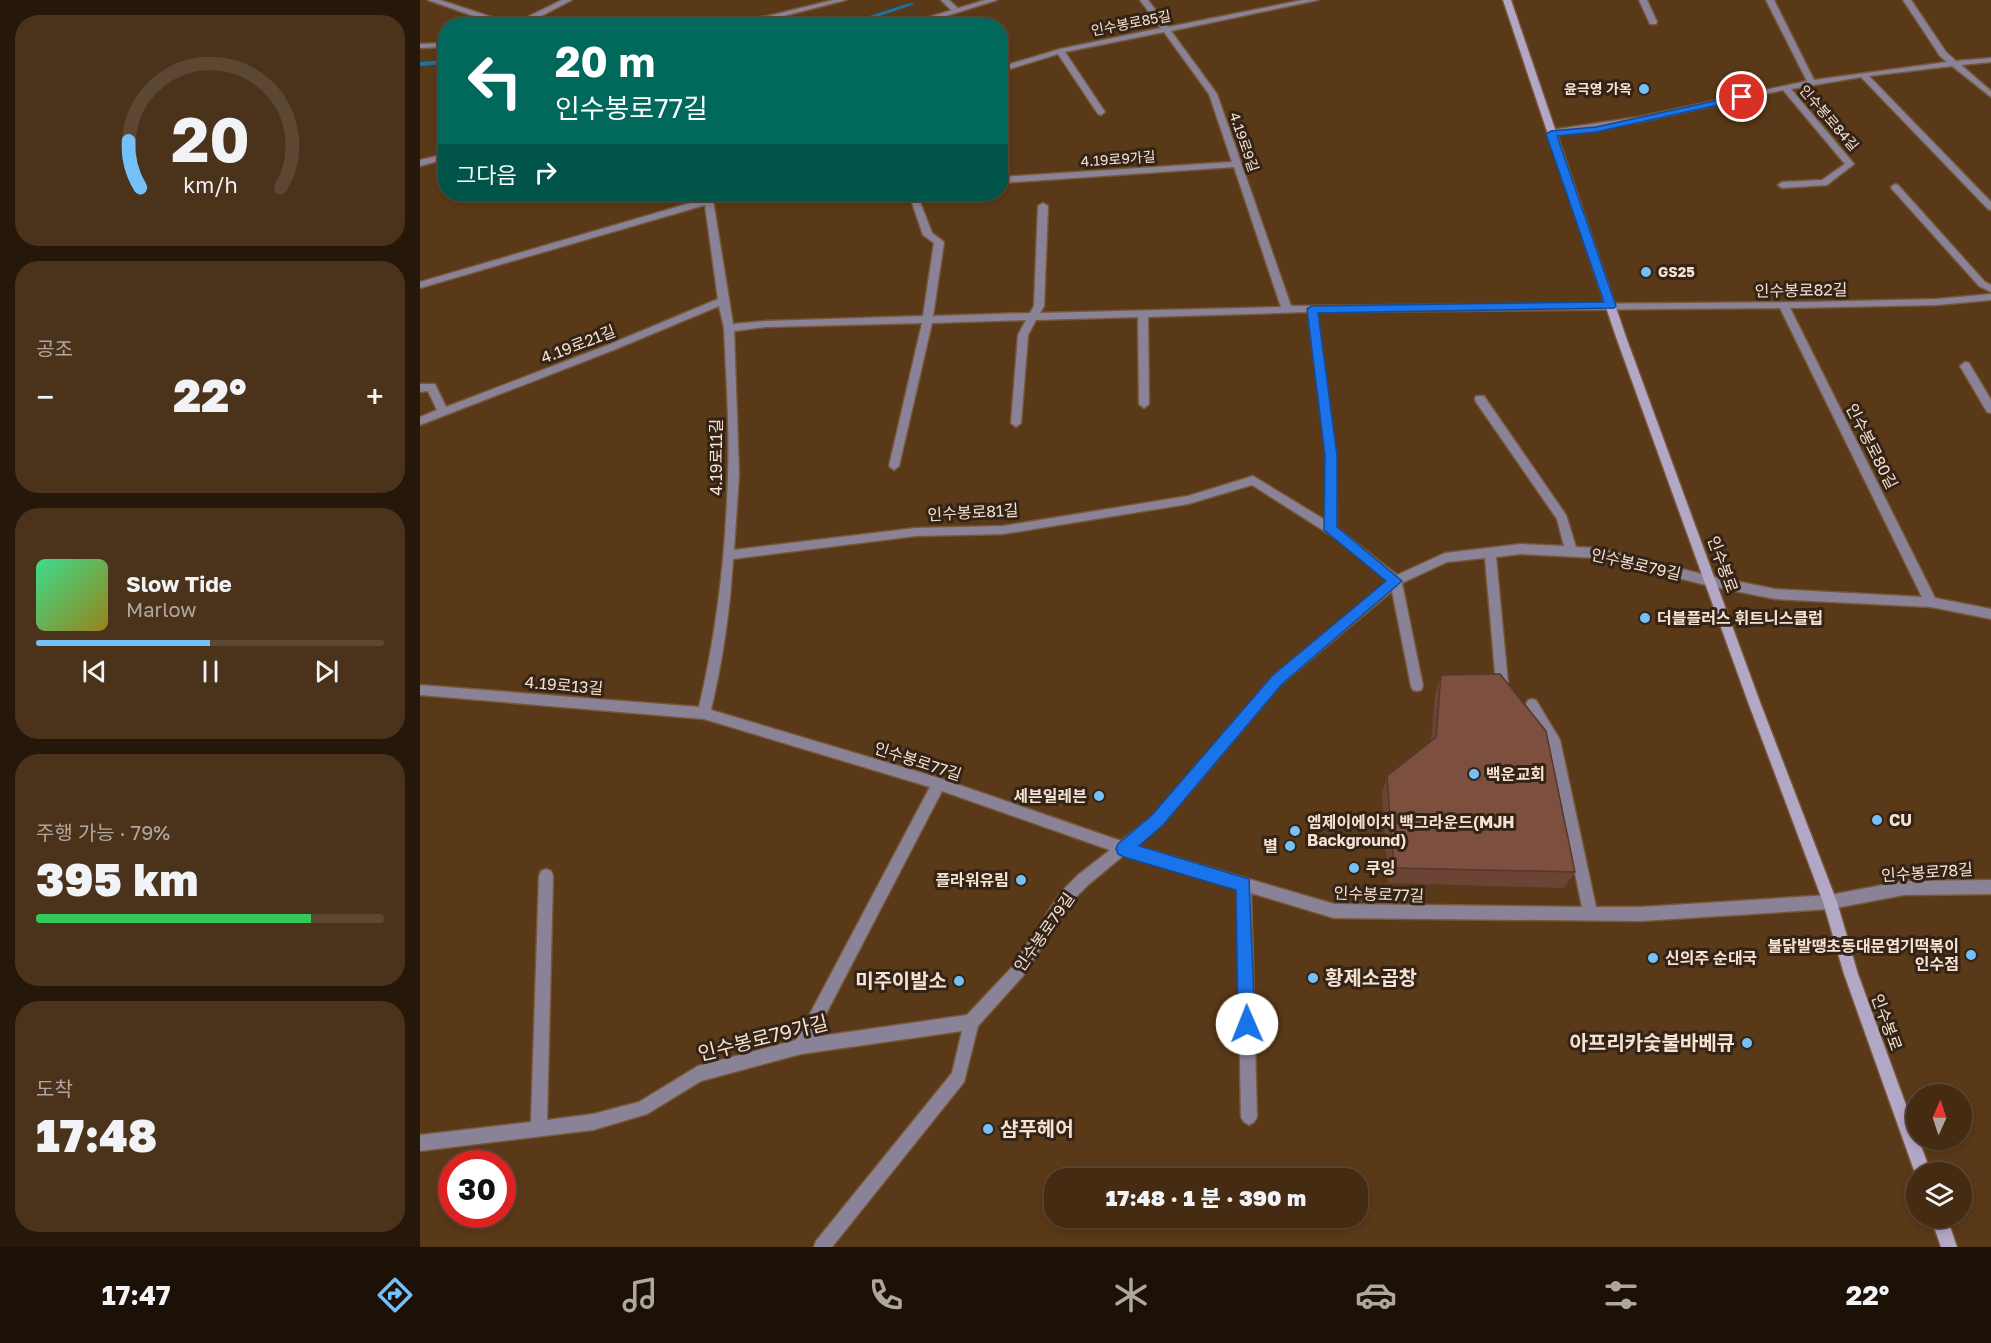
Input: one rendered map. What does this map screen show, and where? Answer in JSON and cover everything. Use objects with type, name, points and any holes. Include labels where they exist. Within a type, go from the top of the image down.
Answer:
[{"type":"main road","name":"인수봉로","points":[[1507,0],[1611,306],[1710,581],[1830,902],[1851,974],[1919,1162]]},
{"type":"main road","points":[[1942,1228],[1949,1247]]},
{"type":"street","points":[[432,0],[488,18]]},
{"type":"street","points":[[530,18],[568,0]]},
{"type":"street","points":[[768,18],[842,0]]},
{"type":"street","points":[[945,0],[956,10]]},
{"type":"street","points":[[930,18],[993,0]]},
{"type":"street","name":"4.19로9길","points":[[1144,0],[1213,94],[1287,310]]},
{"type":"street","name":"인수봉로85길","points":[[1008,67],[1060,51],[1314,0]]},
{"type":"street","points":[[1643,0],[1653,22]]},
{"type":"street","name":"인수봉로84길","points":[[1770,0],[1812,83]]},
{"type":"street","points":[[1907,0],[1943,54],[1991,95]]},
{"type":"street","points":[[420,46],[438,45]]},
{"type":"street","points":[[1060,51],[1101,112]]},
{"type":"street","name":"인수봉로84길","points":[[1551,134],[1596,129],[1785,87],[1991,60]]},
{"type":"street","points":[[1864,75],[1991,207]]},
{"type":"street","name":"인수봉로84길","points":[[1782,185],[1824,183],[1850,164],[1785,87]]},
{"type":"street","points":[[420,163],[438,158]]},
{"type":"street","name":"4.19로9가길","points":[[1008,179],[1237,164]]},
{"type":"street","points":[[1895,187],[1982,284],[1991,289]]},
{"type":"street","name":"4.19로11길","points":[[420,285],[696,201]]},
{"type":"street","name":"4.19로11길","points":[[704,713],[716,662],[734,474],[729,328],[723,301],[710,201]]},
{"type":"street","points":[[894,466],[927,321],[939,243],[928,235],[916,201]]},
{"type":"street","points":[[1016,423],[1023,335],[1030,318],[1039,306],[1043,206]]},
{"type":"street","name":"인수봉로82길","points":[[1611,306],[1937,302],[1991,297]]},
{"type":"street","name":"4.19로21길","points":[[420,421],[612,347],[723,301]]},
{"type":"street","name":"인수봉로80길","points":[[1783,305],[1931,602]]},
{"type":"street","points":[[729,328],[766,324],[1312,309],[1611,306]]},
{"type":"street","points":[[1312,309],[1331,456],[1331,530],[1396,581],[1417,686]]},
{"type":"street","points":[[1143,315],[1144,404]]},
{"type":"street","points":[[1965,366],[1991,409]]},
{"type":"street","points":[[420,388],[430,387],[443,412]]},
{"type":"street","points":[[1480,399],[1562,518],[1571,551]]},
{"type":"street","name":"인수봉로81길","points":[[728,555],[916,532],[1004,530],[1188,500],[1252,480],[1331,530]]},
{"type":"street","name":"인수봉로79길","points":[[971,1022],[1018,971],[1066,897],[1083,880],[1158,820],[1277,680],[1396,581],[1445,558],[1521,549],[1598,553],[1710,581]]},
{"type":"street","points":[[1490,553],[1502,683]]},
{"type":"street","points":[[1710,581],[1775,594],[1931,602],[1991,614]]},
{"type":"street","name":"4.19로13길","points":[[420,690],[704,713]]},
{"type":"street","points":[[1532,704],[1554,740],[1590,913]]},
{"type":"street","name":"인수봉로77길","points":[[704,713],[939,784],[1124,849],[1334,911],[1641,914],[1830,902]]},
{"type":"street","points":[[801,1046],[939,784]]},
{"type":"street","points":[[539,1128],[546,876]]},
{"type":"street","points":[[1244,885],[1249,1117]]},
{"type":"street","name":"인수봉로78길","points":[[1830,902],[1904,888],[1991,887]]},
{"type":"street","points":[[822,1247],[959,1077],[971,1022]]},
{"type":"street","name":"인수봉로79가길","points":[[420,1143],[593,1122],[642,1109],[698,1074],[801,1046],[971,1022]]},
{"type":"building","name":"백운교회","points":[[1500,674],[1546,731],[1575,872],[1394,868],[1387,776],[1436,737],[1441,675]]},
{"type":"waterway","points":[[867,18],[912,4]]},
{"type":"waterway","points":[[420,64],[438,63]]},
{"type":"place","name":"윤극영 가옥","points":[[1644,89]]},
{"type":"place","name":"GS25","points":[[1646,272]]},
{"type":"place","name":"더블플러스 휘트니스클럽","points":[[1645,618]]},
{"type":"place","name":"백운교회","points":[[1474,774]]},
{"type":"place","name":"세븐일레븐","points":[[1099,796]]},
{"type":"place","name":"CU","points":[[1877,820]]},
{"type":"place","name":"엠제이에이치 백그라운드(MJH Background)","points":[[1295,831]]},
{"type":"place","name":"별","points":[[1290,846]]},
{"type":"place","name":"쿠잉","points":[[1354,868]]},
{"type":"place","name":"플라워유림","points":[[1021,880]]},
{"type":"place","name":"불닭발땡초동대문엽기떡볶이 인수점","points":[[1971,955]]},
{"type":"place","name":"신의주 순대국","points":[[1653,958]]},
{"type":"place","name":"황제소곱창","points":[[1313,978]]},
{"type":"place","name":"미주이발소","points":[[959,981]]},
{"type":"place","name":"아프리카숯불바베큐","points":[[1747,1043]]},
{"type":"place","name":"샴푸헤어","points":[[988,1129]]},
{"type":"route","points":[[1247,1024],[1244,885],[1124,849],[1158,820],[1277,680],[1396,581],[1331,530],[1331,456],[1312,309],[1611,306],[1551,134],[1596,129],[1742,97]]}]
